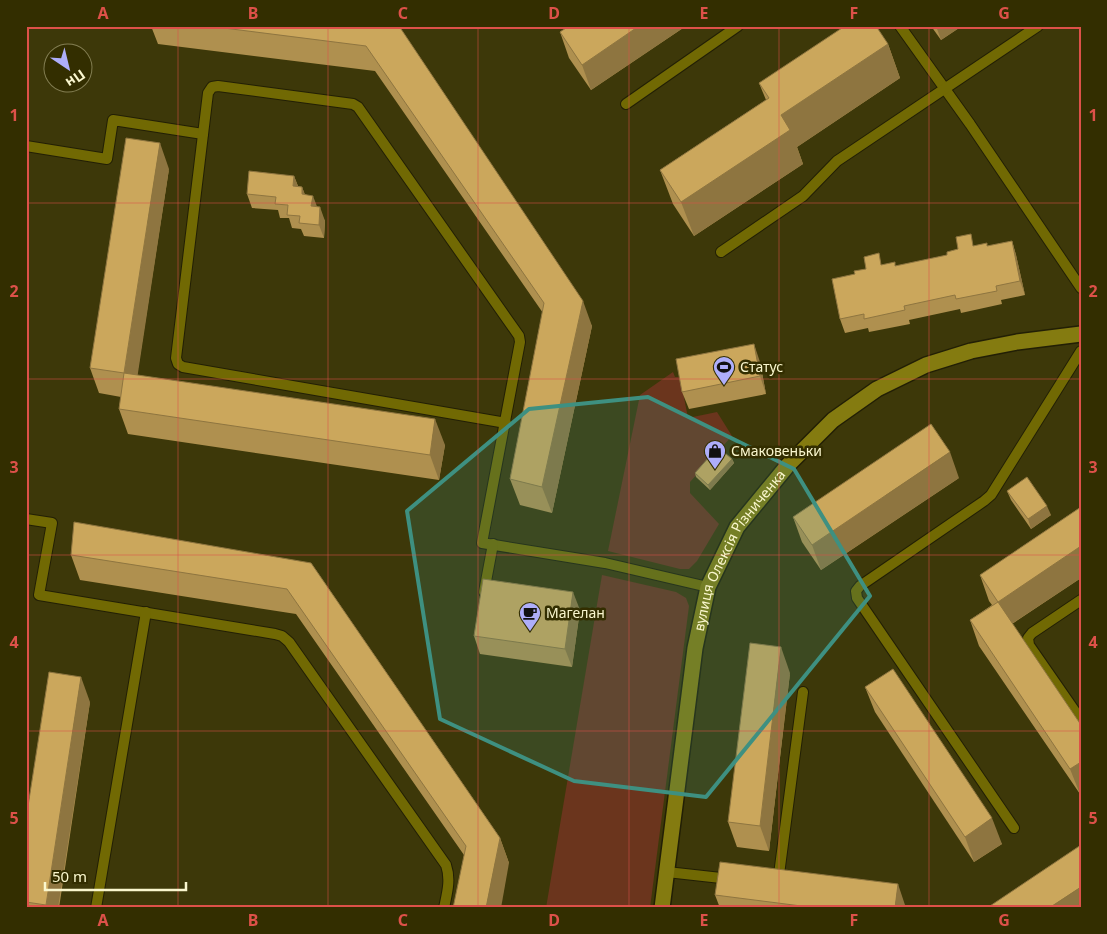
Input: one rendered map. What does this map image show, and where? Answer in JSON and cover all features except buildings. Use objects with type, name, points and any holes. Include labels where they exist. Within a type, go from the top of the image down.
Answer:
[{"type":"street","name":"вулиця Олексія Різниченка","points":[[662,908],[695,648],[708,587],[737,527],[788,465],[833,420],[877,389],[926,365],[970,351],[1017,342],[1081,334]]},
{"type":"lane","points":[[626,104],[738,26]]},
{"type":"lane","points":[[900,26],[1081,288]]},
{"type":"lane","points":[[721,252],[803,196],[837,161],[1038,26]]},
{"type":"lane","points":[[506,423],[183,367],[178,364],[176,358],[208,93],[212,87],[218,86],[352,104],[358,107],[519,336],[520,342],[506,423],[482,542],[605,563],[708,587]]},
{"type":"lane","points":[[26,146],[107,159],[113,120],[203,134]]},
{"type":"lane","points":[[1014,828],[857,598],[856,591],[860,586],[991,495],[1081,352]]},
{"type":"lane","points":[[26,519],[52,523],[38,595],[275,634],[282,636],[289,642],[446,865],[449,883],[444,908]]},
{"type":"lane","points":[[482,603],[493,544]]},
{"type":"lane","points":[[1081,600],[1032,633],[1028,638],[1030,645],[1081,720]]},
{"type":"lane","points":[[96,908],[146,612]]},
{"type":"lane","points":[[778,884],[803,692]]},
{"type":"lane","points":[[667,872],[740,880]]},
{"type":"highlighted area","points":[[648,397],[794,469],[870,596],[706,797],[574,781],[440,719],[407,511],[529,409]]},
{"type":"shaded area","points":[[673,372],[675,377],[680,377],[688,418],[717,412],[732,436],[690,482],[690,493],[719,524],[697,561],[689,569],[680,569],[608,551],[640,395]]},
{"type":"shaded area","points":[[602,575],[676,592],[686,598],[689,606],[650,908],[546,908]]},
{"type":"place","name":"Статус","points":[[724,386]]},
{"type":"place","name":"Смаковеньки","points":[[715,470]]},
{"type":"place","name":"Магелан","points":[[530,632]]}]
